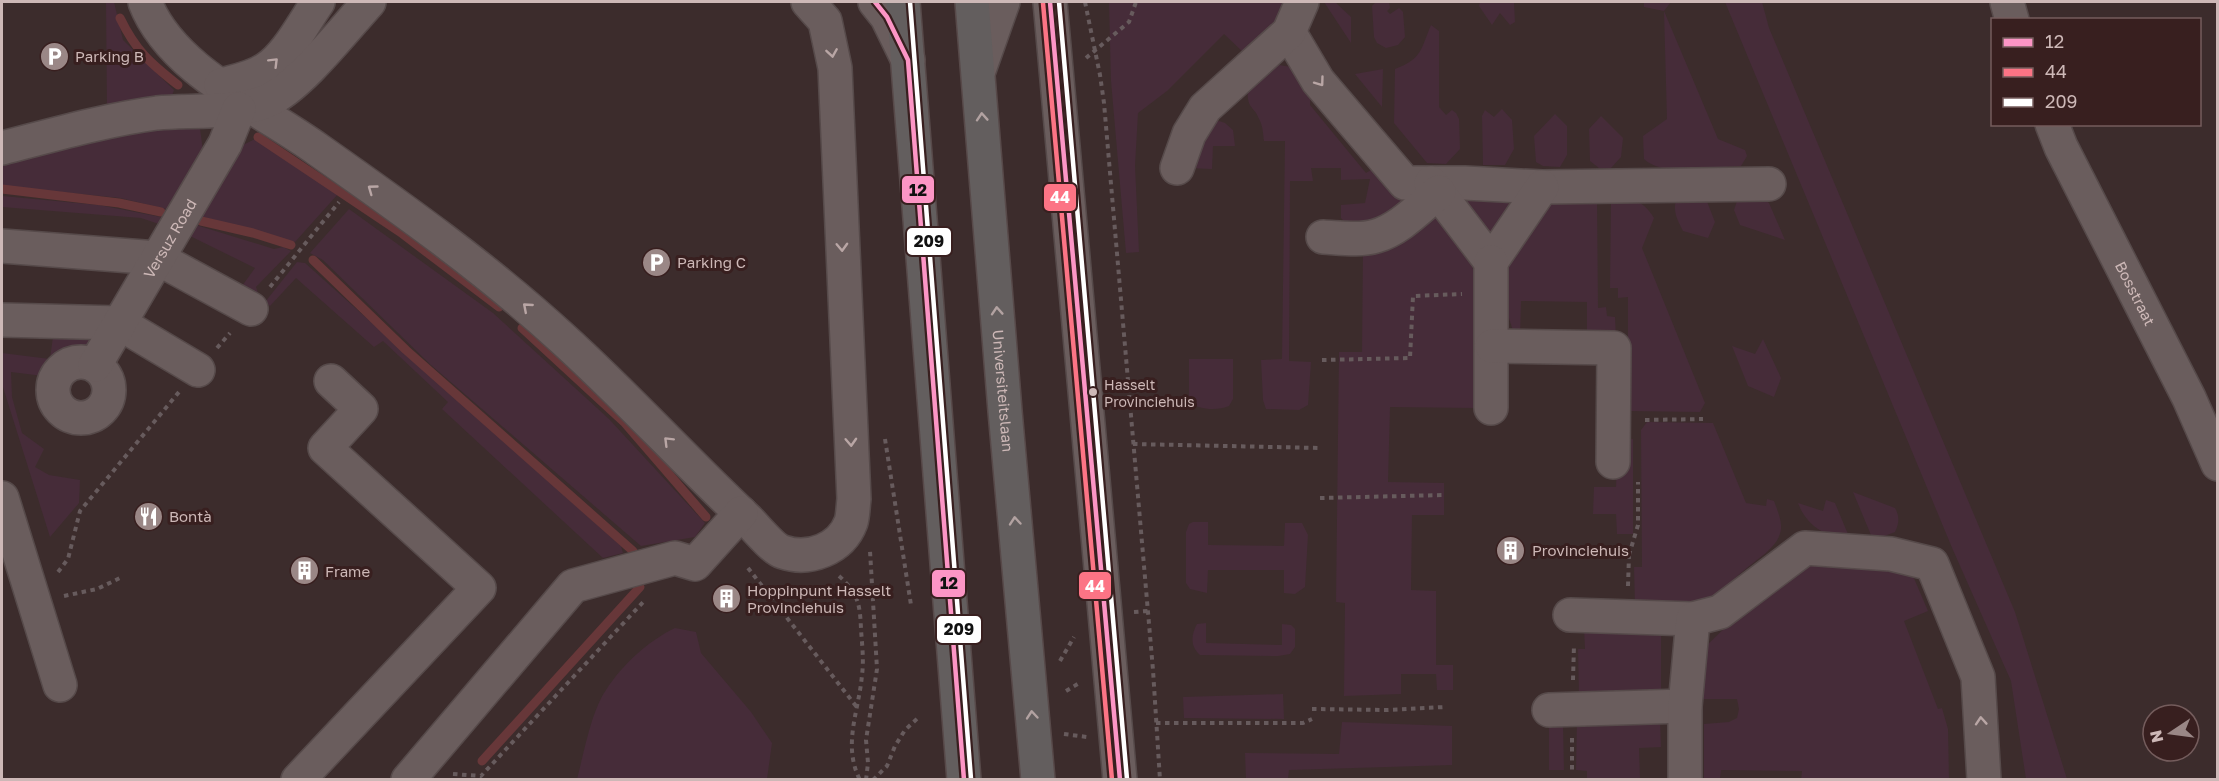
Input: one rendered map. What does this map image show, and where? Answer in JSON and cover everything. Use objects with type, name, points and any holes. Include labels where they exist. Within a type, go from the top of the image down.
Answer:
[{"type":"highway","points":[[903,2],[964,780]]},
{"type":"highway","name":"Universiteitslaan","points":[[972,2],[1038,780]]},
{"type":"street","points":[[145,2],[150,16],[168,40],[191,64],[237,100],[316,148],[506,289],[564,339],[780,552],[800,555],[826,550],[840,539],[851,522],[854,499],[835,68],[825,21],[808,2]]},
{"type":"street","points":[[165,2],[168,40]]},
{"type":"street","points":[[237,100],[253,75],[273,64],[295,37],[318,2]]},
{"type":"street","points":[[2,148],[107,122],[237,100],[268,101],[301,76],[369,2]]},
{"type":"street","points":[[875,2],[887,17],[908,60]]},
{"type":"street","points":[[979,70],[1003,2]]},
{"type":"street","points":[[1051,2],[1119,780]]},
{"type":"street","points":[[1178,168],[1189,134],[1205,108],[1289,32],[1302,2]]},
{"type":"street","points":[[2007,2],[2011,18]]},
{"type":"street","points":[[1289,32],[1318,81],[1405,183],[1435,187],[1465,183],[1542,187],[1769,184]]},
{"type":"street","name":"Versuz Road","points":[[95,365],[225,144],[237,100]]},
{"type":"street","name":"Bosstraat","points":[[2053,126],[2061,147],[2189,398],[2217,464]]},
{"type":"street","points":[[1323,237],[1376,236],[1394,228],[1435,187]]},
{"type":"street","points":[[1435,187],[1491,278]]},
{"type":"street","points":[[1491,408],[1491,278],[1542,187]]},
{"type":"street","points":[[2,246],[157,258],[251,309]]},
{"type":"street","points":[[2,320],[119,323],[198,369]]},
{"type":"street","points":[[1492,346],[1614,348],[1614,420],[1625,470]]},
{"type":"street","points":[[298,780],[479,588],[325,448],[361,409],[331,381]]},
{"type":"street","points":[[2,498],[60,685]]},
{"type":"street","points":[[414,773],[573,586],[675,558],[695,564],[741,513]]},
{"type":"street","points":[[1570,615],[1693,620],[1720,612],[1805,548],[1891,554],[1932,564],[1978,678],[1984,780]]},
{"type":"street","points":[[1685,780],[1685,706],[1693,620]]},
{"type":"street","points":[[1549,710],[1685,706]]},
{"type":"path","points":[[1085,2],[1104,103],[1153,670],[1160,780]]},
{"type":"path","points":[[1095,52],[1129,22],[1136,2]]},
{"type":"path","points":[[35,602],[68,559],[80,511],[338,204]]},
{"type":"path","points":[[1322,360],[1410,358],[1413,296],[1491,278]]},
{"type":"path","points":[[1614,420],[1703,419]]},
{"type":"path","points":[[884,435],[911,604]]},
{"type":"path","points":[[1133,444],[1320,448]]},
{"type":"path","points":[[1620,554],[1629,555],[1638,525],[1625,470]]},
{"type":"path","points":[[1320,498],[1444,495]]},
{"type":"path","points":[[866,780],[866,740],[877,669],[870,549]]},
{"type":"path","points":[[747,567],[856,706]]},
{"type":"path","points":[[830,572],[855,592],[859,605],[863,666],[851,736],[852,754],[860,780]]},
{"type":"path","points":[[35,602],[97,589],[120,578]]},
{"type":"path","points":[[414,773],[481,776],[650,594]]},
{"type":"path","points":[[1059,662],[1075,636]]},
{"type":"path","points":[[1066,691],[1089,676]]},
{"type":"path","points":[[1312,709],[1387,710],[1445,707]]},
{"type":"path","points":[[873,780],[887,766],[905,730],[920,716]]},
{"type":"path","points":[[1156,723],[1303,723],[1312,719]]},
{"type":"path","points":[[1056,734],[1093,737]]},
{"type":"shaded area","points":[[106,2],[114,2],[123,40],[174,90],[170,101],[107,111]]},
{"type":"shaded area","points":[[1109,2],[1283,2],[1275,21],[1244,53],[1224,34],[1167,91],[1138,113],[1135,166],[1139,252],[1126,253],[1111,81]]},
{"type":"shaded area","points":[[1324,2],[1335,2],[1351,17],[1351,43]]},
{"type":"shaded area","points":[[1376,2],[1389,2],[1390,8],[1387,11],[1390,14],[1399,8],[1403,12],[1405,37],[1398,45],[1386,48],[1377,43],[1374,37],[1372,6]]},
{"type":"shaded area","points":[[1480,2],[1514,2],[1515,22],[1510,25],[1500,13],[1492,25],[1479,6]]},
{"type":"shaded area","points":[[1644,2],[1671,2],[1664,11],[1644,7]]},
{"type":"shaded area","points":[[1725,2],[1762,2],[1769,28],[2015,612],[2067,779],[2026,779],[2011,681],[1953,550]]},
{"type":"shaded area","points":[[1664,11],[1718,139],[1745,150],[1747,156],[1741,166],[1676,170],[1653,165],[1644,159],[1643,136],[1667,119]]},
{"type":"shaded area","points":[[1431,25],[1439,31],[1439,107],[1446,115],[1452,110],[1459,119],[1460,149],[1446,164],[1427,163],[1394,123],[1395,69],[1416,57]]},
{"type":"shaded area","points":[[1279,65],[1291,67],[1311,85],[1310,105],[1366,173],[1379,165],[1402,199],[1394,213],[1388,218],[1374,223],[1349,226],[1341,218],[1341,205],[1365,203],[1370,179],[1341,180],[1341,168],[1311,168],[1313,181],[1290,181],[1289,361],[1311,362],[1308,405],[1299,410],[1266,409],[1263,400],[1261,360],[1282,359],[1285,141],[1264,141],[1261,123],[1249,104],[1248,86],[1266,68]]},
{"type":"shaded area","points":[[1383,69],[1382,107],[1355,74]]},
{"type":"shaded area","points":[[1502,109],[1512,120],[1514,149],[1505,165],[1483,165],[1482,116],[1485,110],[1494,117]]},
{"type":"shaded area","points":[[1555,114],[1567,126],[1567,155],[1560,167],[1543,166],[1536,162],[1534,136]]},
{"type":"shaded area","points":[[1601,116],[1623,138],[1621,157],[1611,168],[1599,168],[1590,161],[1589,129]]},
{"type":"shaded area","points":[[199,121],[203,151],[166,209],[120,198],[2,186],[2,164],[94,138]]},
{"type":"shaded area","points":[[1219,121],[1233,130],[1235,146],[1213,146],[1212,169],[1190,168],[1190,156],[1214,122]]},
{"type":"shaded area","points":[[255,139],[338,194],[295,242],[199,216],[241,146]]},
{"type":"shaded area","points":[[1760,195],[1769,203],[1785,240],[1740,225],[1734,210],[1737,201]]},
{"type":"shaded area","points":[[2,196],[99,205],[161,217],[159,224],[141,218],[2,207]]},
{"type":"shaded area","points":[[1473,197],[1507,199],[1511,210],[1490,236],[1463,202]]},
{"type":"shaded area","points":[[1677,197],[1706,199],[1715,222],[1708,238],[1683,231],[1675,211]]},
{"type":"shaded area","points":[[1551,200],[1597,200],[1598,308],[1606,307],[1607,316],[1615,317],[1616,337],[1587,337],[1587,302],[1521,301],[1520,337],[1515,337],[1501,293],[1502,264]]},
{"type":"shaded area","points":[[1611,200],[1625,200],[1641,204],[1650,211],[1654,218],[1642,248],[1705,403],[1700,412],[1628,411],[1628,297],[1618,298],[1618,288],[1610,288]]},
{"type":"shaded area","points":[[349,209],[493,313],[609,419],[705,523],[695,537],[641,546],[431,365],[323,260],[310,253]]},
{"type":"shaded area","points":[[1439,215],[1472,262],[1475,284],[1474,408],[1390,407],[1388,482],[1444,483],[1444,515],[1412,515],[1411,590],[1436,591],[1436,665],[1453,665],[1453,690],[1437,690],[1436,674],[1401,674],[1401,694],[1344,696],[1345,603],[1336,602],[1339,352],[1362,352],[1363,246],[1425,218]]},
{"type":"shaded area","points":[[196,225],[274,249],[283,247],[291,251],[256,287],[259,296],[242,286],[255,268],[188,235]]},
{"type":"shaded area","points":[[297,262],[305,263],[621,546],[623,553],[603,558],[442,409],[448,402],[383,341],[374,347],[296,278],[270,306],[265,302]]},
{"type":"shaded area","points":[[53,337],[89,339],[88,351],[66,353],[53,363],[43,376],[11,372],[12,397],[22,433],[44,449],[35,467],[49,475],[80,480],[79,503],[50,537],[2,384],[2,353],[50,359]]},
{"type":"shaded area","points":[[1763,339],[1781,378],[1774,397],[1748,386],[1732,346],[1755,354]]},
{"type":"shaded area","points":[[1189,359],[1233,359],[1233,399],[1229,406],[1208,409],[1189,402]]},
{"type":"shaded area","points":[[1647,422],[1713,423],[1746,503],[1766,506],[1767,499],[1774,501],[1779,515],[1780,535],[1773,546],[1706,606],[1635,606],[1634,567],[1642,567],[1641,430]]},
{"type":"shaded area","points":[[1633,439],[1633,534],[1617,534],[1616,514],[1593,514],[1594,487],[1616,487],[1618,440]]},
{"type":"shaded area","points":[[1853,492],[1895,508],[1898,520],[1895,532],[1879,538],[1871,535]]},
{"type":"shaded area","points":[[1826,500],[1835,503],[1850,539],[1833,536],[1818,529],[1806,518],[1798,503],[1823,511]]},
{"type":"shaded area","points":[[1208,522],[1208,545],[1284,546],[1285,523],[1302,523],[1308,535],[1305,587],[1295,594],[1284,593],[1284,570],[1208,570],[1207,593],[1190,589],[1186,583],[1186,532],[1189,524]]},
{"type":"shaded area","points":[[1830,564],[1910,569],[1928,611],[1904,621],[1938,709],[1942,708],[1948,729],[1949,779],[1801,780],[1802,771],[1721,770],[1720,778],[1704,779],[1704,724],[1729,722],[1737,718],[1739,709],[1737,699],[1703,699],[1704,648],[1767,587],[1801,565]]},
{"type":"shaded area","points":[[1206,623],[1206,643],[1282,645],[1282,624],[1291,625],[1295,629],[1295,647],[1290,654],[1278,656],[1200,655],[1194,648],[1193,636],[1197,624]]},
{"type":"shaded area","points":[[1661,627],[1661,697],[1579,697],[1578,649],[1585,649],[1584,628]]},
{"type":"shaded area","points":[[675,628],[696,632],[701,653],[751,712],[772,743],[767,779],[577,779],[592,721],[606,690],[636,654]]},
{"type":"shaded area","points":[[1283,694],[1284,719],[1184,718],[1183,697]]},
{"type":"shaded area","points":[[1577,720],[1660,720],[1661,747],[1639,748],[1640,779],[1587,779],[1587,771],[1576,770]]},
{"type":"shaded area","points":[[1342,722],[1452,726],[1452,765],[1289,770],[1288,779],[1246,779],[1245,753],[1339,754]]},
{"type":"shaded area","points":[[1563,724],[1564,770],[1549,770],[1549,725]]},
{"type":"waterway","points":[[120,18],[144,56],[178,85]]},
{"type":"waterway","points":[[258,137],[400,232],[499,307]]},
{"type":"waterway","points":[[2,189],[119,203],[161,212]]},
{"type":"waterway","points":[[201,221],[253,233],[291,245]]},
{"type":"waterway","points":[[313,260],[406,350],[633,551]]},
{"type":"waterway","points":[[522,328],[625,423],[706,517]]},
{"type":"waterway","points":[[482,761],[640,587]]},
{"type":"transit line","name":"12","points":[[875,2],[887,17],[908,60],[964,780]]},
{"type":"transit line","name":"209","points":[[910,2],[971,779]]},
{"type":"transit line","name":"12","points":[[1050,2],[1120,780]]},
{"type":"transit line","name":"209","points":[[1059,2],[1127,779]]},
{"type":"transit line","name":"44","points":[[1043,3],[1112,780]]},
{"type":"place","name":"Parking B","points":[[54,56]]},
{"type":"place","name":"Parking C","points":[[656,262]]},
{"type":"place","name":"Hasselt Provinciehuis","points":[[1093,392]]},
{"type":"place","name":"Bontà","points":[[148,516]]},
{"type":"place","name":"Provinciehuis","points":[[1511,550]]},
{"type":"place","name":"Frame","points":[[304,571]]},
{"type":"place","name":"Hoppinpunt Hasselt Provinciehuis","points":[[726,599]]}]
